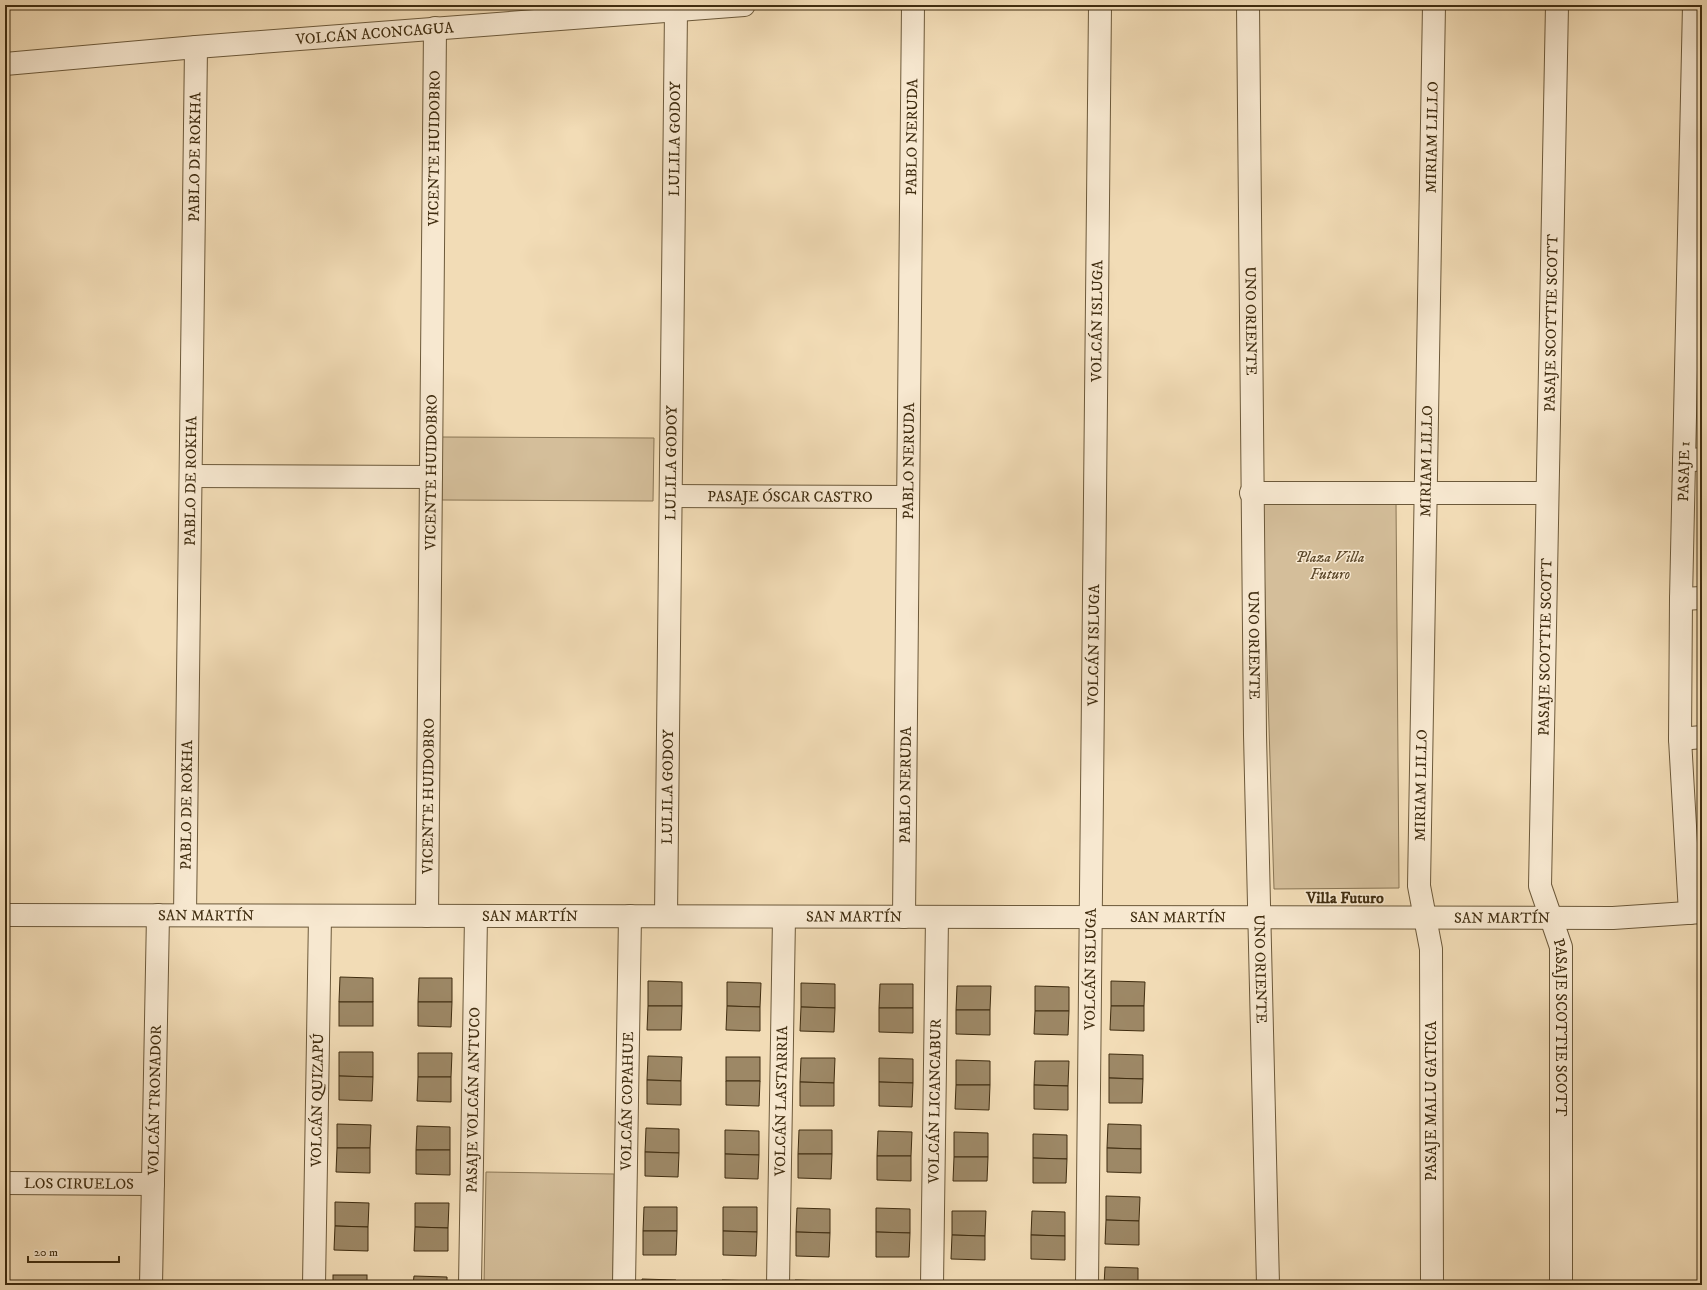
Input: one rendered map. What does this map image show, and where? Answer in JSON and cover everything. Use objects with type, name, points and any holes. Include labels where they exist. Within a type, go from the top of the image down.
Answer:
[{"type":"street","name":"VOLCÁN ACONCAGUA","points":[[5,64],[196,47],[744,5]]},
{"type":"street","name":"PABLO NERUDA","points":[[904,917],[913,5]]},
{"type":"street","name":"VOLCÁN ISLUGA","points":[[1087,1285],[1091,917],[1090,854],[1100,5]]},
{"type":"street","name":"UNO ORIENTE","points":[[1248,5],[1251,493],[1268,1285]]},
{"type":"street","name":"MIRIAM LILLO","points":[[1425,917],[1419,886],[1434,5]]},
{"type":"street","name":"PASAJE SCOTTIE SCOTT","points":[[1557,5],[1540,886],[1561,947],[1561,1285]]},
{"type":"street","name":"PASAJE 1","points":[[1694,5],[1696,174],[1692,599],[1680,739],[1696,912]]},
{"type":"street","name":"LULILA GODOY","points":[[666,916],[676,10]]},
{"type":"street","name":"VICENTE HUIDOBRO","points":[[426,916],[435,28]]},
{"type":"street","name":"PABLO DE ROKHA","points":[[185,916],[196,47]]},
{"type":"street","points":[[191,476],[431,477]]},
{"type":"street","points":[[1251,493],[1548,494]]},
{"type":"street","name":"PASAJE ÓSCAR CASTRO","points":[[671,496],[908,497]]},
{"type":"street","points":[[1680,739],[1702,737]]},
{"type":"street","name":"SAN MARTÍN","points":[[5,915],[1613,918],[1696,912]]},
{"type":"street","name":"VOLCÁN TRONADOR","points":[[151,1285],[158,915]]},
{"type":"street","name":"VOLCÁN QUIZAPÚ","points":[[314,1285],[320,916]]},
{"type":"street","name":"PASAJE VOLCÁN ANTUCO","points":[[470,1285],[476,916]]},
{"type":"street","name":"VOLCÁN COPAHUE","points":[[624,1285],[630,916]]},
{"type":"street","name":"VOLCÁN LASTARRIA","points":[[778,1285],[784,916]]},
{"type":"street","name":"VOLCÁN LICANCABUR","points":[[932,1285],[937,917]]},
{"type":"street","name":"PASAJE MALU GATICA","points":[[1425,917],[1431,949],[1432,1285]]},
{"type":"street","name":"LOS CIRUELOS","points":[[5,1183],[153,1184]]},
{"type":"green space","points":[[442,437],[654,438],[653,501],[442,500]]},
{"type":"green space","name":"Plaza Villa Futuro","points":[[1396,499],[1399,888],[1274,889],[1262,500]]},
{"type":"green space","points":[[486,1172],[614,1174],[613,1285],[484,1285]]},
{"type":"building","points":[[340,977],[373,978],[373,1002],[339,1002]]},
{"type":"building","points":[[419,978],[452,978],[452,1002],[418,1002]]},
{"type":"building","points":[[648,981],[682,982],[682,1006],[648,1006]]},
{"type":"building","points":[[1111,981],[1145,982],[1144,1006],[1111,1006]]},
{"type":"building","points":[[727,982],[761,983],[760,1007],[727,1006]]},
{"type":"building","points":[[801,983],[835,984],[835,1008],[801,1007]]},
{"type":"building","points":[[880,984],[913,984],[913,1008],[879,1008]]},
{"type":"building","points":[[957,986],[991,986],[990,1010],[956,1010]]},
{"type":"building","points":[[1035,986],[1069,987],[1069,1011],[1035,1011]]},
{"type":"building","points":[[339,1002],[373,1002],[373,1026],[339,1026]]},
{"type":"building","points":[[418,1002],[452,1002],[451,1027],[418,1026]]},
{"type":"building","points":[[648,1006],[682,1006],[681,1030],[647,1030]]},
{"type":"building","points":[[727,1006],[760,1007],[760,1031],[726,1030]]},
{"type":"building","points":[[1111,1006],[1144,1006],[1144,1031],[1110,1030]]},
{"type":"building","points":[[801,1007],[835,1008],[834,1032],[800,1031]]},
{"type":"building","points":[[879,1008],[913,1008],[913,1033],[879,1032]]},
{"type":"building","points":[[956,1010],[990,1010],[990,1035],[956,1034]]},
{"type":"building","points":[[1035,1011],[1069,1011],[1068,1035],[1034,1034]]},
{"type":"building","points":[[339,1052],[373,1052],[373,1077],[339,1076]]},
{"type":"building","points":[[418,1053],[452,1053],[451,1077],[418,1077]]},
{"type":"building","points":[[1109,1054],[1143,1055],[1143,1079],[1109,1078]]},
{"type":"building","points":[[648,1056],[682,1057],[681,1081],[647,1080]]},
{"type":"building","points":[[726,1057],[760,1057],[760,1081],[726,1081]]},
{"type":"building","points":[[801,1058],[835,1058],[834,1083],[800,1082]]},
{"type":"building","points":[[879,1058],[913,1059],[913,1083],[879,1082]]},
{"type":"building","points":[[956,1060],[990,1061],[990,1085],[956,1085]]},
{"type":"building","points":[[1035,1061],[1069,1061],[1068,1086],[1034,1085]]},
{"type":"building","points":[[339,1076],[373,1077],[372,1101],[339,1100]]},
{"type":"building","points":[[418,1077],[451,1077],[451,1102],[417,1101]]},
{"type":"building","points":[[1109,1078],[1143,1079],[1142,1103],[1109,1103]]},
{"type":"building","points":[[647,1080],[681,1081],[681,1105],[647,1104]]},
{"type":"building","points":[[726,1081],[760,1081],[759,1106],[726,1105]]},
{"type":"building","points":[[800,1082],[834,1083],[834,1106],[800,1106]]},
{"type":"building","points":[[879,1082],[913,1083],[912,1107],[879,1106]]},
{"type":"building","points":[[956,1085],[990,1085],[989,1110],[955,1109]]},
{"type":"building","points":[[1034,1085],[1068,1086],[1068,1110],[1034,1109]]},
{"type":"building","points":[[337,1124],[371,1125],[370,1148],[337,1148]]},
{"type":"building","points":[[1108,1124],[1141,1125],[1141,1149],[1107,1148]]},
{"type":"building","points":[[417,1126],[450,1127],[450,1150],[416,1150]]},
{"type":"building","points":[[646,1128],[679,1129],[679,1153],[645,1152]]},
{"type":"building","points":[[725,1130],[759,1131],[759,1155],[725,1154]]},
{"type":"building","points":[[799,1130],[832,1130],[832,1154],[798,1154]]},
{"type":"building","points":[[878,1131],[912,1132],[911,1156],[877,1156]]},
{"type":"building","points":[[954,1132],[988,1133],[988,1157],[954,1157]]},
{"type":"building","points":[[1033,1134],[1067,1135],[1067,1159],[1033,1158]]},
{"type":"building","points":[[337,1148],[370,1148],[370,1173],[336,1172]]},
{"type":"building","points":[[1107,1148],[1141,1149],[1141,1173],[1107,1172]]},
{"type":"building","points":[[416,1150],[450,1150],[450,1175],[416,1174]]},
{"type":"building","points":[[645,1152],[679,1153],[678,1177],[645,1176]]},
{"type":"building","points":[[725,1154],[759,1155],[758,1179],[725,1178]]},
{"type":"building","points":[[798,1154],[832,1154],[831,1179],[798,1178]]},
{"type":"building","points":[[877,1156],[911,1156],[911,1181],[877,1180]]},
{"type":"building","points":[[954,1157],[988,1157],[987,1181],[953,1181]]},
{"type":"building","points":[[1033,1158],[1067,1159],[1066,1183],[1033,1183]]},
{"type":"building","points":[[1106,1196],[1140,1197],[1139,1221],[1106,1220]]},
{"type":"building","points":[[335,1202],[369,1203],[368,1227],[335,1226]]},
{"type":"building","points":[[415,1203],[449,1203],[448,1228],[415,1227]]},
{"type":"building","points":[[644,1207],[677,1207],[677,1231],[643,1231]]},
{"type":"building","points":[[723,1207],[757,1207],[757,1232],[723,1231]]},
{"type":"building","points":[[797,1208],[830,1209],[830,1233],[796,1232]]},
{"type":"building","points":[[876,1208],[910,1209],[910,1233],[876,1232]]},
{"type":"building","points":[[952,1211],[986,1211],[985,1236],[952,1235]]},
{"type":"building","points":[[1032,1211],[1065,1212],[1065,1236],[1031,1235]]},
{"type":"building","points":[[1106,1220],[1139,1221],[1139,1245],[1105,1244]]},
{"type":"building","points":[[335,1226],[368,1227],[368,1251],[334,1250]]},
{"type":"building","points":[[415,1227],[448,1228],[448,1251],[414,1251]]},
{"type":"building","points":[[643,1231],[677,1231],[676,1255],[643,1255]]},
{"type":"building","points":[[723,1231],[757,1232],[756,1256],[723,1255]]},
{"type":"building","points":[[796,1232],[830,1233],[829,1257],[796,1256]]},
{"type":"building","points":[[876,1232],[910,1233],[909,1257],[876,1257]]},
{"type":"building","points":[[952,1235],[985,1236],[985,1260],[951,1259]]},
{"type":"building","points":[[1031,1235],[1065,1236],[1065,1260],[1031,1259]]},
{"type":"building","points":[[1105,1267],[1138,1268],[1138,1285],[1104,1285]]},
{"type":"building","points":[[333,1275],[367,1275],[367,1285],[333,1285]]},
{"type":"building","points":[[414,1276],[447,1277],[447,1285],[413,1285]]},
{"type":"building","points":[[642,1279],[676,1280],[675,1285],[642,1285]]},
{"type":"building","points":[[722,1280],[756,1281],[756,1285],[722,1285]]},
{"type":"building","points":[[795,1280],[829,1281],[829,1285],[795,1285]]},
{"type":"building","points":[[875,1282],[909,1282],[909,1285],[875,1285]]},
{"type":"building","points":[[950,1283],[984,1284],[984,1285],[950,1285]]},
{"type":"district","name":"Villa Futuro","points":[[1345,897]]}]
